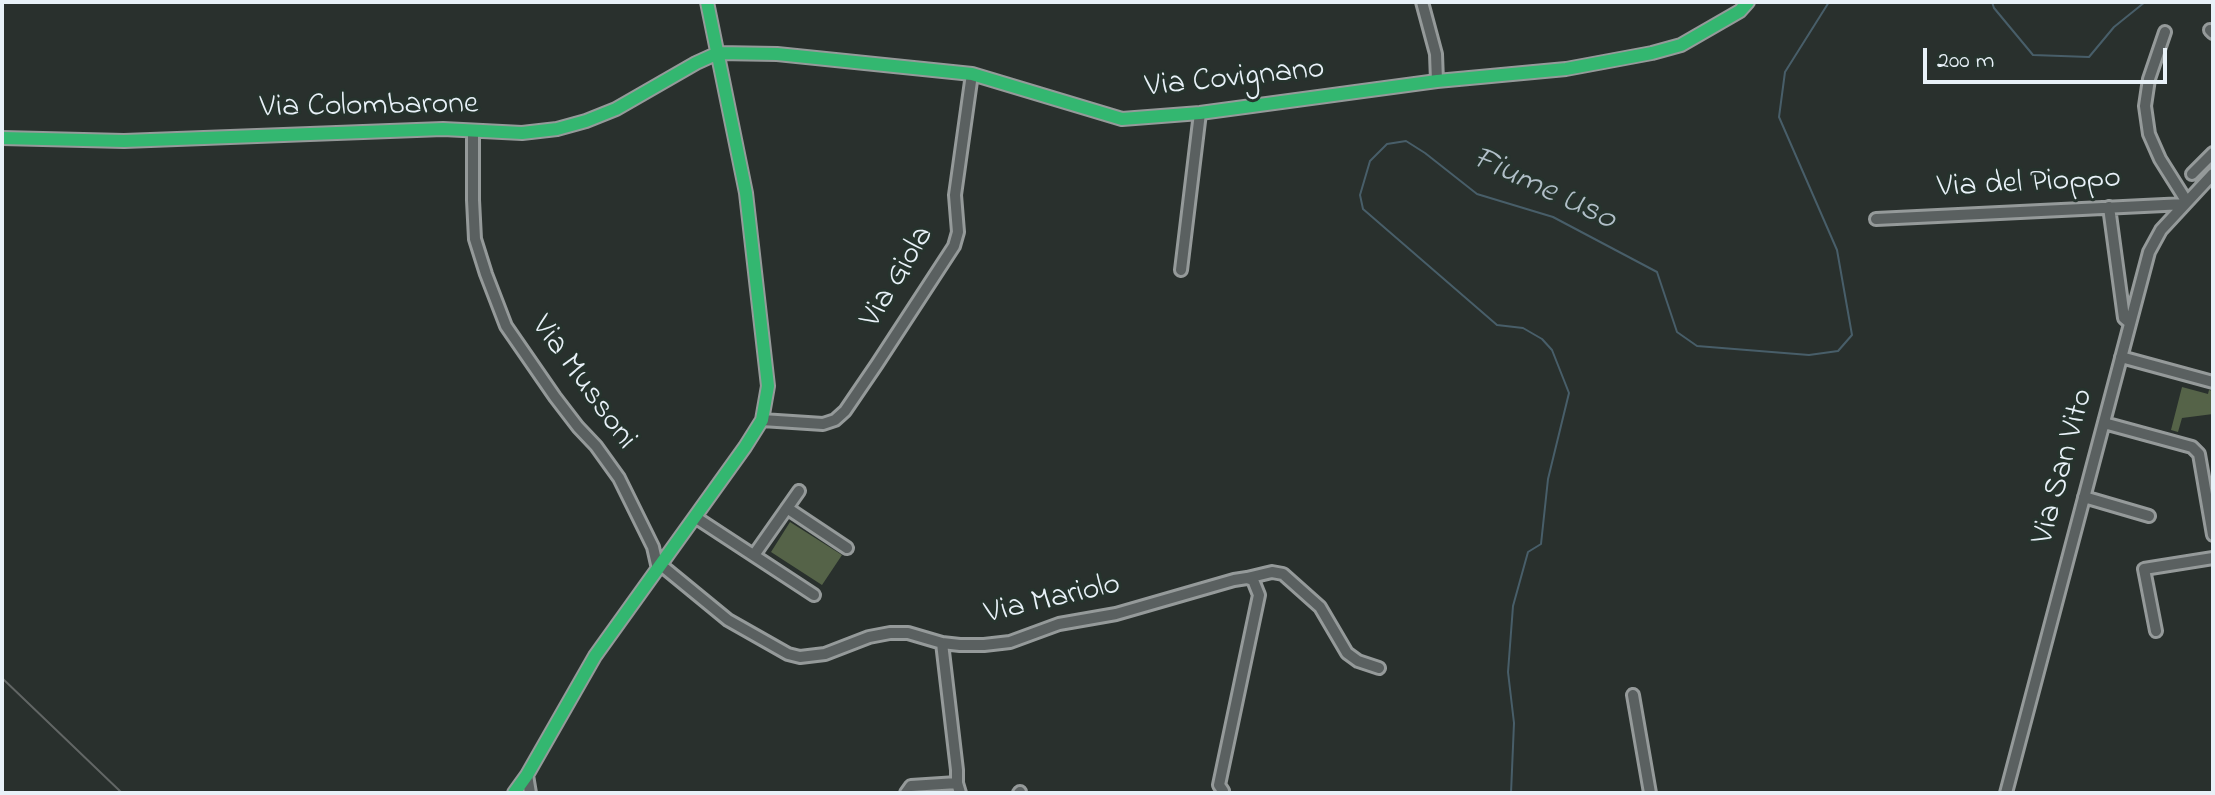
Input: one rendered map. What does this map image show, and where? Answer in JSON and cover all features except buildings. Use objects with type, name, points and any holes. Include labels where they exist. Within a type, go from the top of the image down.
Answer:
[{"type":"street","points":[[514,793],[595,656],[762,420],[768,386],[746,193],[707,2]]},
{"type":"street","points":[[1422,2],[1436,54],[1437,81]]},
{"type":"street","name":"Via Covignano","points":[[718,53],[777,54],[972,74],[1122,119],[1200,113],[1437,81],[1566,69],[1652,53],[1681,45],[1740,11],[1748,2]]},
{"type":"street","points":[[2165,32],[2149,79],[2145,106],[2149,134],[2186,203]]},
{"type":"street","name":"Via Colombarone","points":[[2,138],[124,141],[411,130],[522,133],[557,129],[616,109],[718,53]]},
{"type":"street","name":"Via Giola","points":[[762,420],[823,424],[835,420],[845,411],[954,246],[958,232],[956,185],[972,74]]},
{"type":"street","points":[[1181,270],[1200,113]]},
{"type":"street","name":"Via Mussoni","points":[[473,131],[475,239],[506,326],[555,397],[619,478],[660,567]]},
{"type":"street","points":[[2192,174],[2213,153]]},
{"type":"street","points":[[2203,164],[2213,175]]},
{"type":"street","name":"Via San Vito","points":[[2006,793],[2149,252],[2161,230],[2213,175]]},
{"type":"street","name":"Via del Pioppo","points":[[1876,219],[2186,203]]},
{"type":"street","points":[[2109,207],[2124,318],[2130,323]]},
{"type":"street","points":[[2121,357],[2213,382]]},
{"type":"street","points":[[2104,423],[2192,447],[2199,454],[2213,535]]},
{"type":"street","points":[[754,555],[799,491]]},
{"type":"street","points":[[2084,497],[2149,516]]},
{"type":"street","points":[[787,508],[847,548]]},
{"type":"street","points":[[695,517],[814,595]]},
{"type":"street","points":[[2156,631],[2144,569],[2213,558]]},
{"type":"street","name":"Via Mariolo","points":[[660,567],[728,620],[788,654],[813,657],[869,637],[890,633],[908,633],[942,643],[984,645],[1010,642],[1059,624],[1116,614],[1272,572],[1283,574],[1320,607],[1347,653],[1358,661],[1379,668]]},
{"type":"street","points":[[1223,791],[1219,785],[1259,595],[1253,580],[1247,578]]},
{"type":"street","points":[[906,793],[911,786],[958,788],[942,643]]},
{"type":"street","points":[[1633,695],[1650,793]]},
{"type":"street","points":[[527,775],[530,793]]},
{"type":"green space","points":[[2182,387],[2208,394],[2209,390],[2213,391],[2213,414],[2182,418],[2178,432],[2171,430]]},
{"type":"green space","points":[[790,522],[842,555],[822,585],[771,552]]},
{"type":"waterway","name":"Fiume Uso","points":[[1511,793],[1514,723],[1508,672],[1513,606],[1528,552],[1541,544],[1548,479],[1569,393],[1552,350],[1542,339],[1523,328],[1497,325],[1363,209],[1360,195],[1370,161],[1387,144],[1406,141],[1477,194],[1553,217],[1657,272],[1677,332],[1697,346],[1809,355],[1838,351],[1852,335],[1837,250],[1779,117],[1785,72],[1829,2]]},
{"type":"waterway","name":"Fiume Uso","points":[[1992,2],[2033,55],[2089,57],[2114,27],[2145,2]]},
{"type":"railway","points":[[2,678],[122,793]]},
{"type":"cycle path","points":[[514,793],[595,656],[762,420],[768,386],[746,193],[707,2]]},
{"type":"cycle path","points":[[2,138],[124,141],[443,129],[522,133],[557,129],[616,109],[718,53],[777,54],[972,74],[1122,119],[1200,113],[1437,81],[1566,69],[1652,53],[1681,45],[1740,11],[1748,2]]}]
